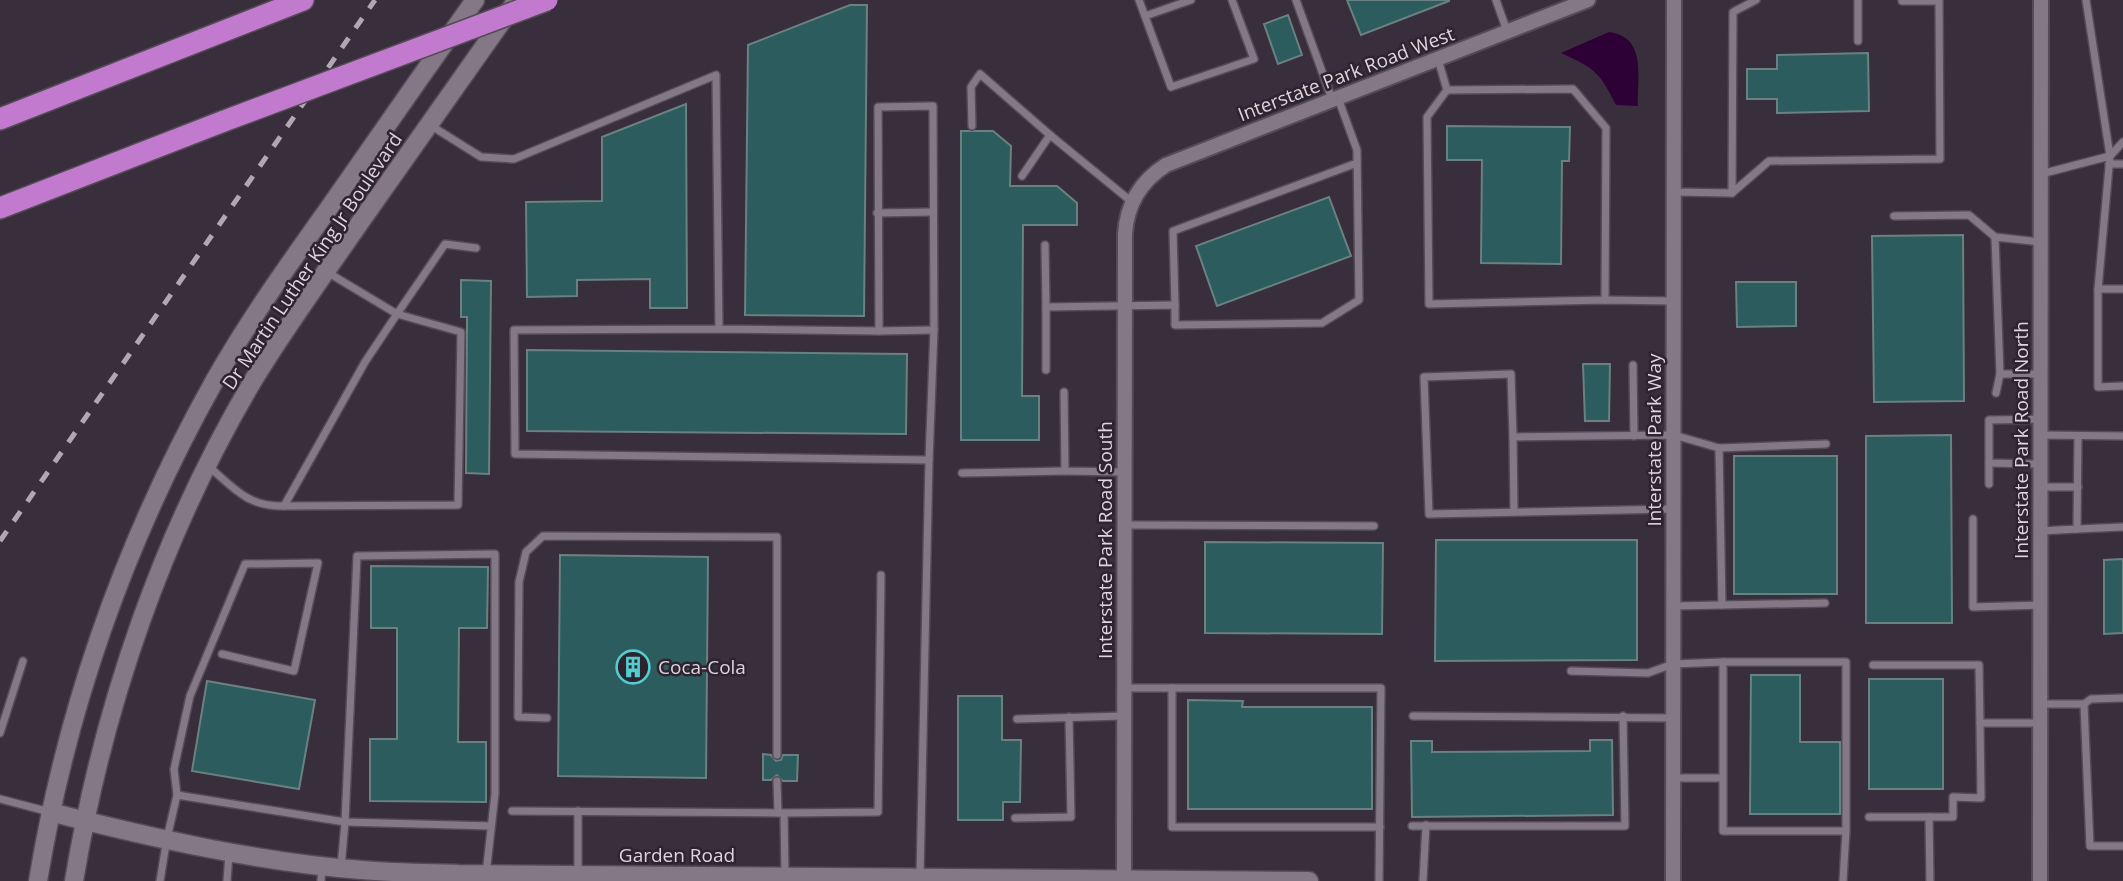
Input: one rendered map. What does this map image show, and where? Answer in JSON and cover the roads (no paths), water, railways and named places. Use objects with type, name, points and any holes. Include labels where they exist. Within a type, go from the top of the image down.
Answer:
[{"type":"highway","points":[[0,119],[303,0]]},
{"type":"highway","points":[[0,208],[547,0]]},
{"type":"main road","name":"Dr Martin Luther King Jr Boulevard","points":[[38,881],[50,812],[94,648],[146,518],[215,379],[272,289],[475,0]]},
{"type":"main road","name":"Dr Martin Luther King Jr Boulevard","points":[[74,881],[84,821],[121,682],[178,528],[207,465],[254,379],[517,0]]},
{"type":"main road","name":"Garden Road","points":[[50,812],[322,873],[341,868],[378,876],[1309,881]]},
{"type":"street","name":"Interstate Park Road West","points":[[1132,202],[1146,181],[1166,165],[1588,0]]},
{"type":"street","name":"Interstate Park Way","points":[[1673,881],[1674,0]]},
{"type":"street","name":"Interstate Park Road North","points":[[2040,881],[2041,0]]},
{"type":"street","name":"Interstate Park Road South","points":[[1124,880],[1125,306],[1126,222],[1132,202]]},
{"type":"lane","points":[[1139,0],[1171,88],[1254,59],[1232,0]]},
{"type":"lane","points":[[1145,16],[1191,0]]},
{"type":"lane","points":[[1296,0],[1357,149],[1359,300],[1322,323],[1175,325],[1173,231],[1357,163]]},
{"type":"lane","points":[[1496,0],[1507,32]]},
{"type":"lane","points":[[1732,192],[1733,12],[1756,0]]},
{"type":"lane","points":[[1858,0],[1858,41]]},
{"type":"lane","points":[[2086,0],[2109,160],[2098,289],[2098,387],[2123,386]]},
{"type":"lane","points":[[1674,192],[1732,192],[1769,161],[1940,159],[1939,1],[1902,1]]},
{"type":"lane","points":[[1438,59],[1447,90]]},
{"type":"lane","points":[[972,126],[971,87],[979,74],[1132,202]]},
{"type":"lane","points":[[429,124],[481,157],[514,159],[716,75],[719,329]]},
{"type":"lane","points":[[1447,90],[1573,89],[1606,128],[1605,300]]},
{"type":"lane","points":[[1447,90],[1427,117],[1429,304],[1674,301]]},
{"type":"lane","points":[[879,331],[878,107],[933,106],[934,330],[920,878]]},
{"type":"lane","points":[[1021,176],[1049,135]]},
{"type":"lane","points":[[2109,160],[2123,142]]},
{"type":"lane","points":[[2041,174],[2109,160],[2123,164]]},
{"type":"lane","points":[[877,213],[933,212]]},
{"type":"lane","points":[[1894,216],[1969,215],[1995,237],[2041,242]]},
{"type":"lane","points":[[1995,237],[2000,374],[1996,393]]},
{"type":"lane","points":[[284,506],[359,373],[445,244],[476,248]]},
{"type":"lane","points":[[1045,245],[1046,370]]},
{"type":"lane","points":[[207,465],[246,498],[266,506],[458,505],[461,332],[397,314],[326,272]]},
{"type":"lane","points":[[2098,289],[2123,289]]},
{"type":"lane","points":[[1046,307],[1174,305]]},
{"type":"lane","points":[[929,460],[515,454],[514,330],[934,330]]},
{"type":"lane","points":[[1633,365],[1634,436]]},
{"type":"lane","points":[[1514,512],[1511,374],[1424,377],[1429,514],[1674,509]]},
{"type":"lane","points":[[2000,374],[2040,374]]},
{"type":"lane","points":[[1064,392],[1065,471]]},
{"type":"lane","points":[[1989,484],[1989,420],[2040,419]]},
{"type":"lane","points":[[1513,437],[1674,435],[1719,448],[1826,444]]},
{"type":"lane","points":[[2040,435],[2123,436]]},
{"type":"lane","points":[[2077,529],[2078,436]]},
{"type":"lane","points":[[1719,448],[1722,606]]},
{"type":"lane","points":[[1989,463],[2040,464]]},
{"type":"lane","points":[[962,473],[1125,472]]},
{"type":"lane","points":[[2040,487],[2078,487]]},
{"type":"lane","points":[[1973,519],[1973,607],[2040,605]]},
{"type":"lane","points":[[1125,525],[1374,526]]},
{"type":"lane","points":[[2040,531],[2123,527]]},
{"type":"lane","points":[[547,718],[518,717],[519,582],[526,552],[543,536],[777,537],[777,755]]},
{"type":"lane","points":[[341,868],[357,556],[495,554],[495,794],[486,875]]},
{"type":"lane","points":[[160,881],[177,795],[174,769],[190,696],[245,564],[318,564],[294,671],[222,654]]},
{"type":"lane","points":[[512,811],[878,812],[881,575]]},
{"type":"lane","points":[[1673,606],[1825,603]]},
{"type":"lane","points":[[0,733],[23,660]]},
{"type":"lane","points":[[1723,662],[1723,831],[1846,831]]},
{"type":"lane","points":[[1571,671],[1648,673],[1674,664],[1846,662],[1846,831],[1843,881]]},
{"type":"lane","points":[[1869,817],[1954,817],[1953,797],[1981,798],[1979,665],[1873,665]]},
{"type":"lane","points":[[1125,688],[1381,688],[1379,881]]},
{"type":"lane","points":[[1172,688],[1172,827],[1380,827]]},
{"type":"lane","points":[[2040,704],[2084,704],[2091,699],[2123,698]]},
{"type":"lane","points":[[2084,704],[2090,846],[2123,846]]},
{"type":"lane","points":[[1017,719],[1125,716]]},
{"type":"lane","points":[[1413,716],[1672,718]]},
{"type":"lane","points":[[1412,825],[1625,826],[1623,716]]},
{"type":"lane","points":[[1015,818],[1071,817],[1069,718]]},
{"type":"lane","points":[[1980,723],[2040,723]]},
{"type":"lane","points":[[1673,778],[1722,779]]},
{"type":"lane","points":[[777,781],[785,877]]},
{"type":"lane","points":[[177,795],[345,822],[491,826]]},
{"type":"lane","points":[[0,799],[50,812]]},
{"type":"lane","points":[[578,811],[579,875]]},
{"type":"lane","points":[[1930,817],[1930,881]]},
{"type":"lane","points":[[1423,881],[1426,825]]},
{"type":"lane","points":[[227,881],[230,851]]},
{"type":"railway","points":[[0,541],[375,0]]},
{"type":"place","name":"Coca-Cola","points":[[633,667]]}]
